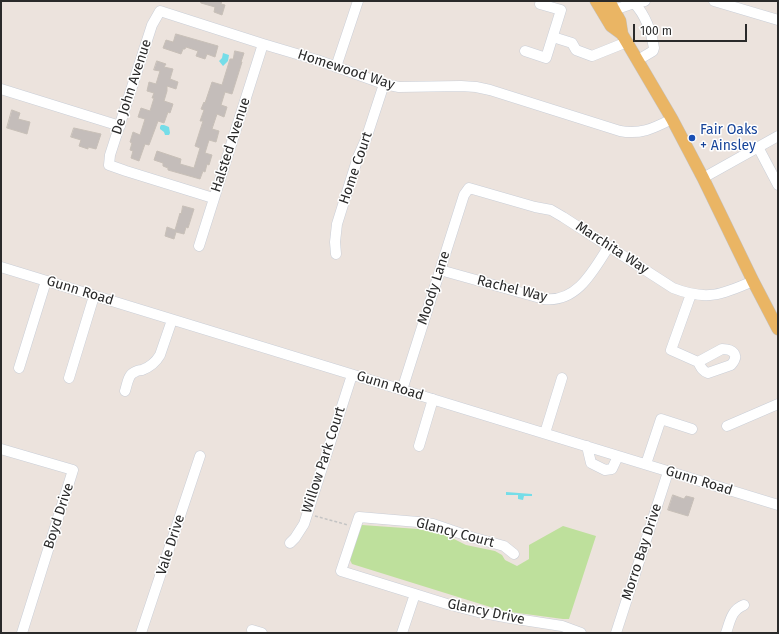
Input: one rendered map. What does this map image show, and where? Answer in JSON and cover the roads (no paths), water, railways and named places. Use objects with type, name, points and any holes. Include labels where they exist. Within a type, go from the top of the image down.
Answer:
[{"type":"main road","points":[[596,1],[611,26],[625,38]]},
{"type":"main road","points":[[604,1],[672,119],[778,329]]},
{"type":"main road","points":[[612,6],[620,21],[625,38]]},
{"type":"street","points":[[336,67],[358,1]]},
{"type":"street","points":[[612,6],[645,1]]},
{"type":"street","points":[[714,1],[778,20]]},
{"type":"street","points":[[633,2],[646,20],[654,48],[653,51],[638,60]]},
{"type":"street","points":[[525,51],[546,58],[553,37],[561,10],[540,4]]},
{"type":"street","name":"Homewood Way","points":[[160,12],[317,60],[384,84],[399,87],[476,87],[626,132],[650,130],[672,119]]},
{"type":"street","name":"De John Avenue","points":[[160,12],[152,25],[110,155],[109,164],[126,171],[214,198]]},
{"type":"street","points":[[553,37],[572,43],[576,50],[592,56],[625,38]]},
{"type":"street","name":"Halsted Avenue","points":[[199,246],[263,44]]},
{"type":"street","name":"Home Court","points":[[336,254],[334,242],[337,224],[358,157],[366,139],[384,84]]},
{"type":"street","points":[[1,89],[120,126]]},
{"type":"street","points":[[703,178],[778,136]]},
{"type":"street","points":[[758,147],[778,185]]},
{"type":"street","name":"Marchita Way","points":[[469,188],[535,207],[551,210],[563,216],[673,288],[691,294],[702,296],[720,294],[732,291],[753,281]]},
{"type":"street","name":"Moody Lane","points":[[402,390],[464,194],[469,188]]},
{"type":"street","name":"Rachel Way","points":[[440,270],[544,300],[559,299],[569,295],[577,289],[596,266],[609,246]]},
{"type":"street","name":"Gunn Road","points":[[1,267],[778,505]]},
{"type":"street","points":[[19,368],[46,281]]},
{"type":"street","points":[[691,294],[671,350],[698,362]]},
{"type":"street","points":[[69,378],[94,296]]},
{"type":"street","points":[[125,391],[130,376],[133,373],[151,366],[157,360],[172,320]]},
{"type":"street","name":"Willow Park Court","points":[[290,543],[301,529],[307,514],[352,375]]},
{"type":"street","points":[[545,434],[562,378]]},
{"type":"street","points":[[419,446],[433,399]]},
{"type":"street","points":[[727,426],[778,404]]},
{"type":"street","points":[[646,464],[661,419],[692,429]]},
{"type":"street","points":[[587,446],[591,463],[605,470],[612,469],[618,456]]},
{"type":"street","name":"Boyd Drive","points":[[1,448],[73,470],[22,633]]},
{"type":"street","name":"Vale Drive","points":[[141,633],[200,456]]},
{"type":"street","name":"Morro Bay Drive","points":[[616,633],[668,472]]},
{"type":"street","name":"Glancy Court","points":[[415,594],[342,571],[359,517],[433,524],[470,537],[504,546],[514,554]]},
{"type":"street","points":[[402,633],[415,594]]},
{"type":"street","name":"Glancy Drive","points":[[415,594],[478,612],[557,625],[581,633]]},
{"type":"street","points":[[726,633],[735,610],[744,606]]},
{"type":"street","points":[[252,630],[262,633]]},
{"type":"water","points":[[223,53],[229,55],[228,61],[223,66],[219,61],[222,58]]},
{"type":"water","points":[[161,125],[169,127],[169,135],[165,135],[160,129]]},
{"type":"water","points":[[506,492],[532,494],[532,496],[524,496],[523,500],[518,499],[518,495],[506,495]]},
{"type":"place","name":"Fair Oaks + Ainsley","points":[[692,138]]}]
